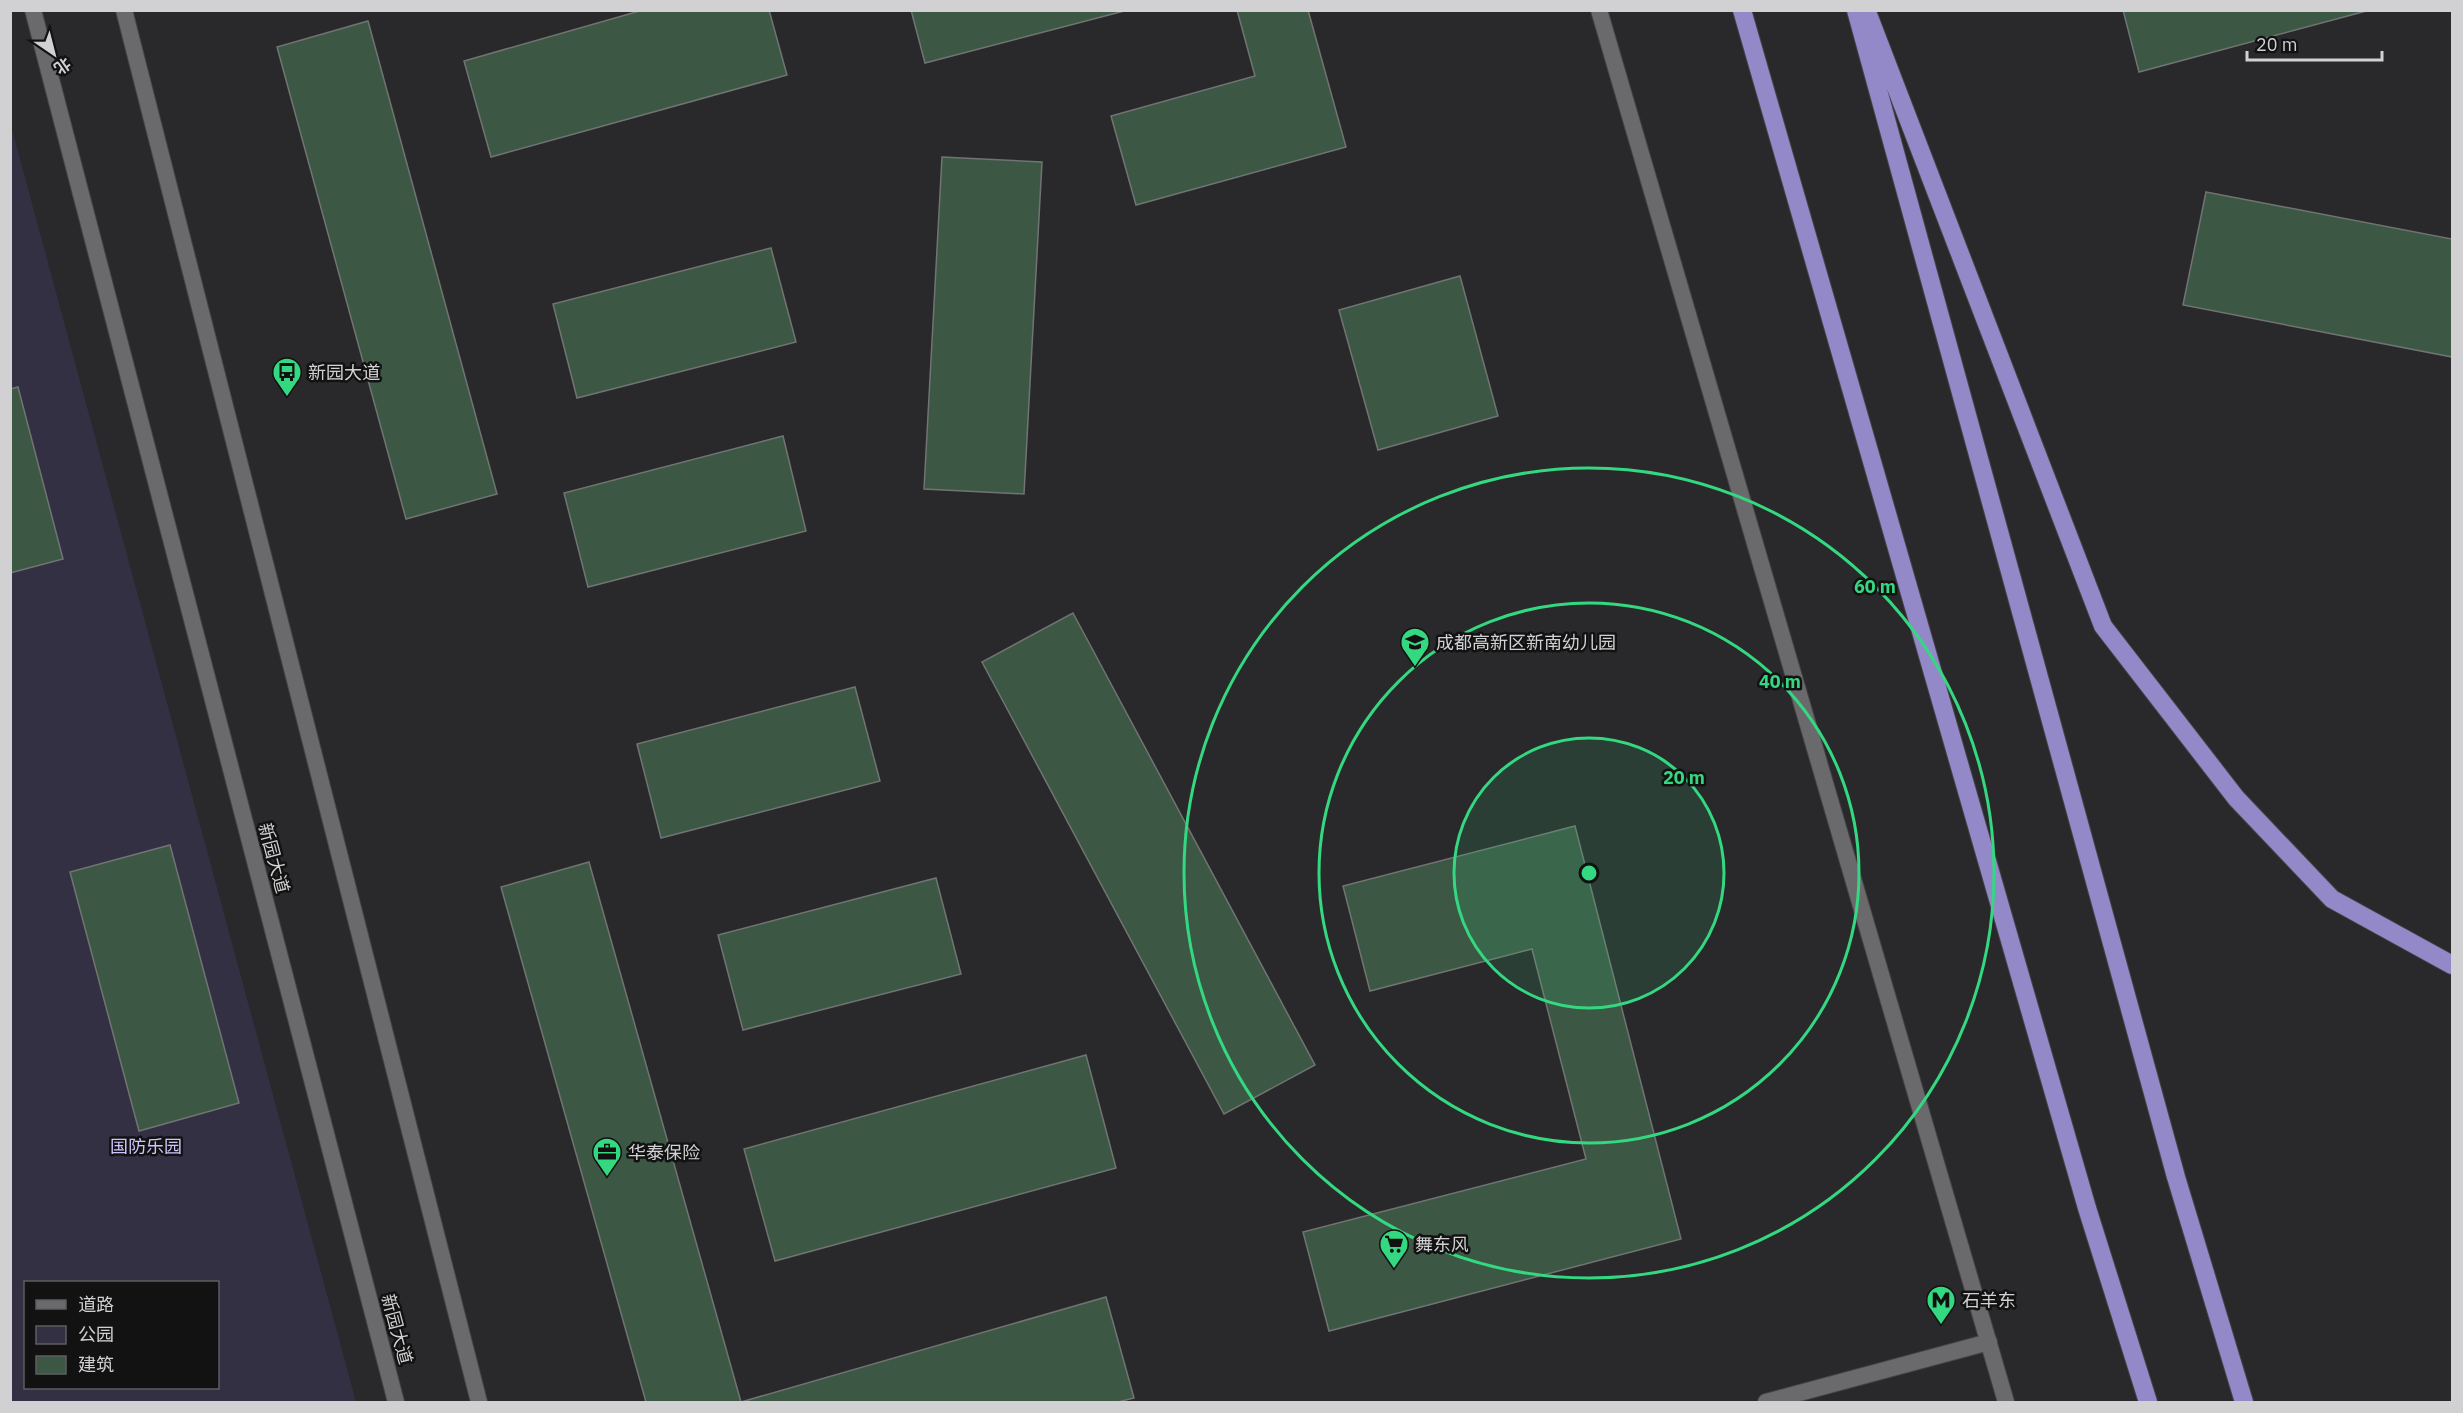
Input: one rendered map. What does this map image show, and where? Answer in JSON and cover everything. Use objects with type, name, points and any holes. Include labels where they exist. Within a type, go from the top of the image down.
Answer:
[{"type":"highway","points":[[1742,10],[2087,1208],[2148,1402]]},
{"type":"highway","points":[[1856,10],[2169,1154],[2244,1402]]},
{"type":"highway","points":[[1866,10],[2103,626],[2236,798],[2332,900],[2452,965]]},
{"type":"street","name":"新园大道","points":[[33,10],[396,1402]]},
{"type":"street","points":[[124,10],[479,1402]]},
{"type":"street","points":[[1599,10],[2006,1402]]},
{"type":"street","points":[[1766,1402],[1989,1342]]},
{"type":"green space","name":"国防乐园","points":[[11,126],[356,1402],[11,1402]]},
{"type":"building","points":[[643,10],[769,10],[787,75],[491,157],[464,61]]},
{"type":"building","points":[[911,10],[1128,10],[925,63]]},
{"type":"building","points":[[1237,10],[1308,10],[1346,147],[1136,205],[1111,116],[1255,76]]},
{"type":"building","points":[[2123,10],[2370,10],[2139,72]]},
{"type":"building","points":[[368,21],[497,494],[406,519],[277,47]]},
{"type":"building","points":[[942,157],[1042,162],[1024,494],[924,489]]},
{"type":"building","points":[[2206,192],[2452,239],[2452,357],[2183,305]]},
{"type":"building","points":[[771,248],[796,342],[577,398],[553,304]]},
{"type":"building","points":[[1460,276],[1498,416],[1378,450],[1339,310]]},
{"type":"building","points":[[18,387],[63,559],[10,573],[10,389]]},
{"type":"building","points":[[783,436],[806,531],[588,587],[564,493]]},
{"type":"building","points":[[1073,613],[1315,1065],[1224,1114],[982,662]]},
{"type":"building","points":[[855,687],[880,781],[661,838],[637,744]]},
{"type":"building","points":[[1575,826],[1681,1239],[1329,1331],[1303,1232],[1586,1159],[1532,949],[1370,991],[1343,886]]},
{"type":"building","points":[[170,845],[239,1103],[139,1131],[70,872]]},
{"type":"building","points":[[589,862],[741,1402],[646,1402],[501,887]]},
{"type":"building","points":[[936,878],[961,974],[743,1030],[718,935]]},
{"type":"building","points":[[1086,1055],[1116,1168],[775,1261],[744,1149]]},
{"type":"building","points":[[1106,1297],[1134,1398],[1118,1402],[741,1402]]},
{"type":"place","name":"新园大道","points":[[287,398]]},
{"type":"place","name":"成都高新区新南幼儿园","points":[[1415,668]]},
{"type":"place","name":"华泰保险","points":[[607,1178]]},
{"type":"place","name":"舞东风","points":[[1394,1270]]},
{"type":"place","name":"石羊东","points":[[1941,1326]]}]
